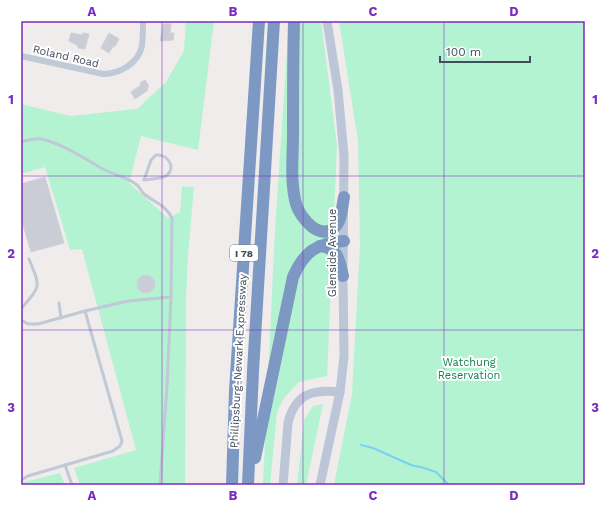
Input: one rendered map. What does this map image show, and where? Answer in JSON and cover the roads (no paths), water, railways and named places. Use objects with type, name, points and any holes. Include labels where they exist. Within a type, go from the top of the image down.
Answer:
[{"type":"highway","name":"Phillipsburg-Newark Expressway","points":[[232,485],[236,391],[259,21]]},
{"type":"highway","name":"Phillipsburg-Newark Expressway","points":[[248,485],[253,371],[274,21]]},
{"type":"highway","points":[[294,21],[293,174],[296,204],[302,216],[312,226],[322,232],[344,238]]},
{"type":"highway","points":[[322,232],[330,230],[338,223],[344,197]]},
{"type":"highway","points":[[252,485],[255,457],[293,277],[301,261],[310,251],[330,242],[344,238]]},
{"type":"highway","points":[[320,246],[326,246],[334,250],[343,276]]},
{"type":"main road","name":"Glenside Avenue","points":[[320,485],[340,392],[344,356],[344,156],[338,90],[327,21]]},
{"type":"main road","points":[[283,485],[290,414],[300,400],[315,392],[340,392]]},
{"type":"street","name":"Roland Road","points":[[21,56],[103,74],[115,73],[129,65],[137,56],[142,47],[143,21]]},
{"type":"lane","points":[[21,142],[38,139],[59,145],[75,152],[105,170],[126,178],[138,186],[145,195],[168,211],[172,218],[168,386],[160,485]]},
{"type":"lane","points":[[138,186],[144,180],[154,157],[160,155],[167,157],[171,167],[168,174],[161,178],[144,180]]},
{"type":"lane","points":[[21,309],[34,293],[38,284],[38,280],[29,259]]},
{"type":"lane","points":[[21,320],[33,325],[128,301],[171,298]]},
{"type":"lane","points":[[59,303],[60,318]]},
{"type":"lane","points":[[21,480],[28,476],[113,452],[120,446],[122,441],[85,311]]},
{"type":"lane","points":[[65,465],[72,485]]},
{"type":"waterway","points":[[361,445],[373,448],[411,465],[436,472],[449,485]]},
{"type":"park label","name":"Watchung Reservation","points":[[469,368]]}]
